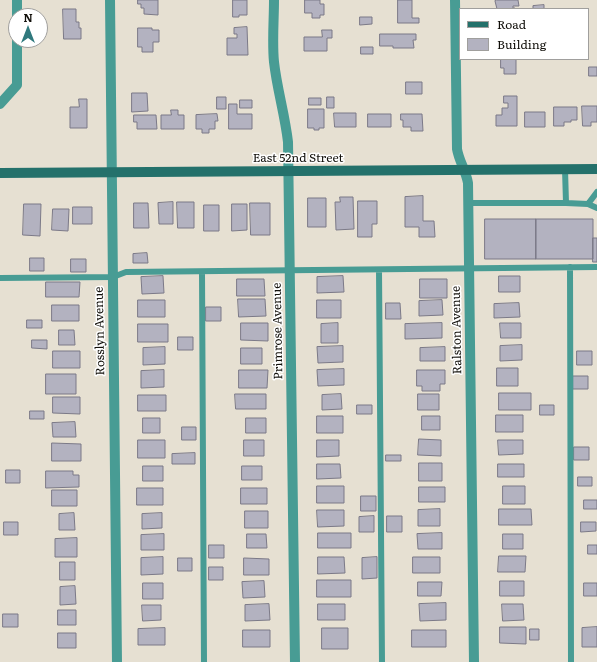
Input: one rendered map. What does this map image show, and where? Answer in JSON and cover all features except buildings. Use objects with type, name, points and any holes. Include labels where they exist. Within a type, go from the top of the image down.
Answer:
[{"type":"street","name":"Rosslyn Avenue","points":[[110,0],[117,662]]},
{"type":"street","name":"Primrose Avenue","points":[[274,0],[274,58],[286,124],[288,172],[295,662]]},
{"type":"street","name":"Ralston Avenue","points":[[455,0],[456,149],[467,178],[468,203],[474,662]]},
{"type":"street","points":[[0,104],[18,85],[17,48]]},
{"type":"street","name":"East 52nd Street","points":[[0,173],[111,171],[288,172],[464,169],[597,169]]},
{"type":"lane","points":[[565,169],[566,203]]},
{"type":"lane","points":[[588,204],[597,192]]},
{"type":"lane","points":[[468,203],[566,203],[588,204],[597,208]]},
{"type":"lane","points":[[570,267],[572,662]]},
{"type":"lane","points":[[0,278],[113,278],[126,272],[597,267]]},
{"type":"lane","points":[[379,270],[382,662]]},
{"type":"lane","points":[[202,272],[204,662]]}]
